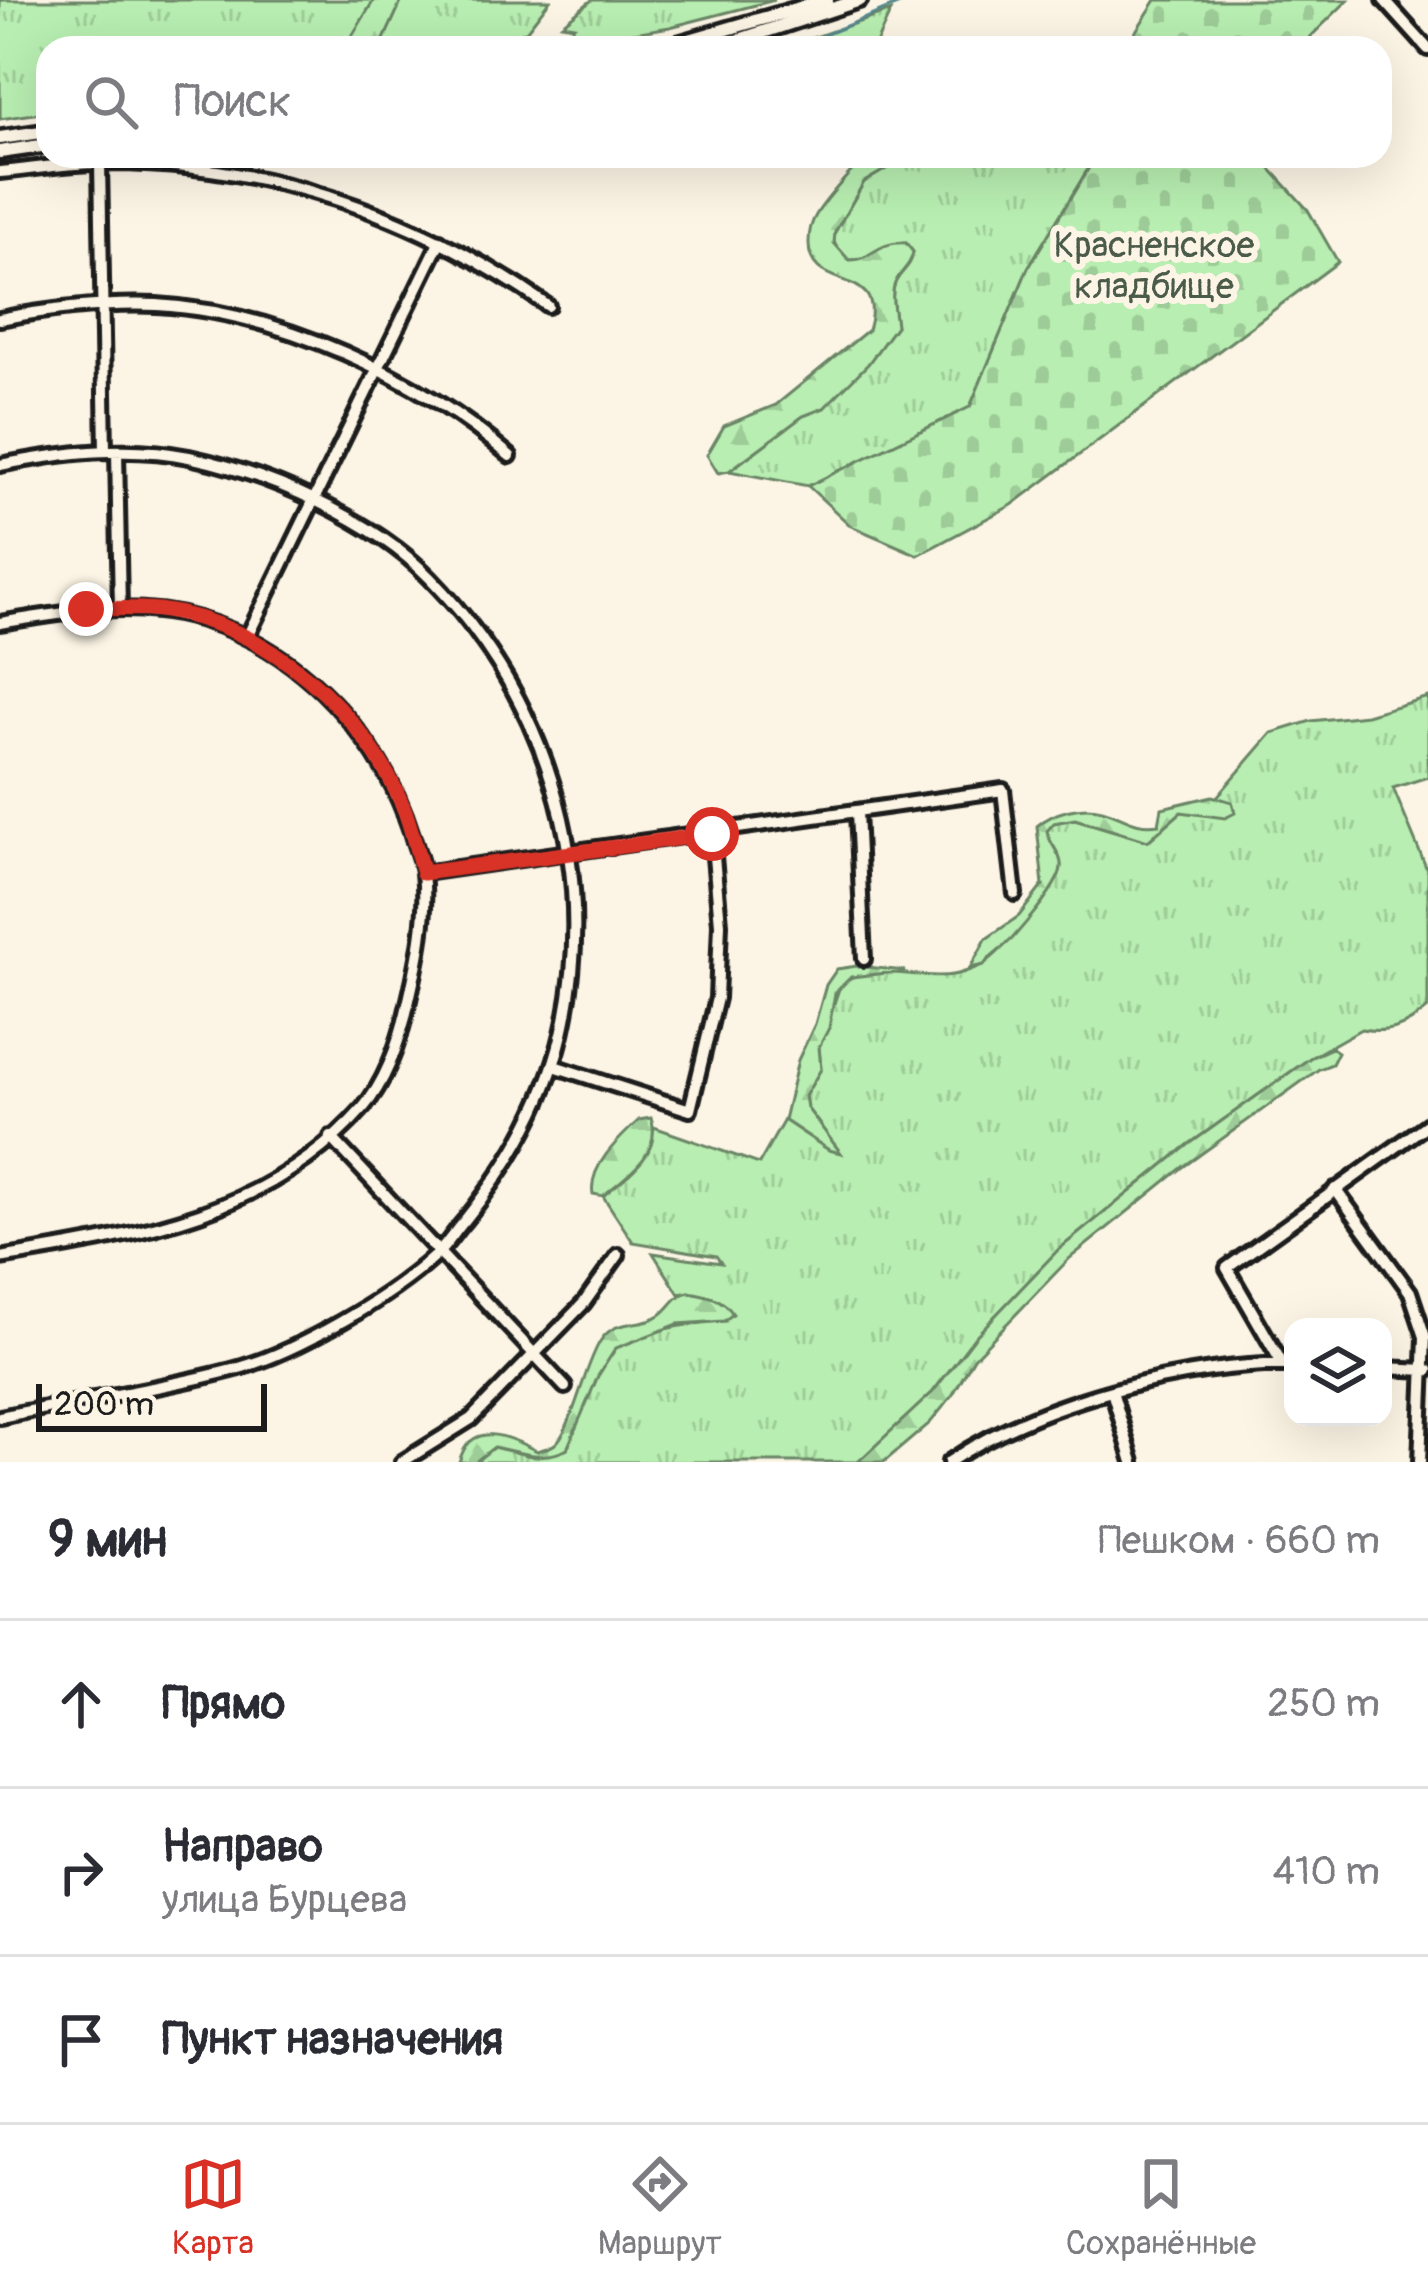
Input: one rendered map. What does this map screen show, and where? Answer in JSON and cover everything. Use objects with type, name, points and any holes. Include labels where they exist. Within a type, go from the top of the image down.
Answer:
[{"type":"main road","points":[[703,36],[826,0]]},
{"type":"main road","points":[[751,36],[860,0]]},
{"type":"main road","points":[[0,138],[36,133]]},
{"type":"main road","points":[[0,152],[36,147]]},
{"type":"street","points":[[1384,0],[1428,49]]},
{"type":"street","points":[[0,172],[44,168]]},
{"type":"street","points":[[100,168],[101,306],[120,609]]},
{"type":"street","points":[[185,168],[300,186],[361,205],[477,258],[548,306]]},
{"type":"street","points":[[247,637],[440,241]]},
{"type":"street","points":[[0,319],[101,306],[160,305],[245,321],[312,341],[380,370],[469,420],[509,456]]},
{"type":"street","points":[[0,465],[111,451],[187,457],[315,499],[427,574],[481,636],[530,719],[558,796],[570,854],[576,923],[574,977],[554,1066],[505,1170],[437,1255],[340,1324],[236,1370],[0,1417]]},
{"type":"street","points":[[0,623],[86,609],[159,610],[201,619],[247,637],[292,665],[331,699],[379,760],[404,810],[423,873],[419,959],[400,1042],[365,1106],[331,1138],[296,1166],[225,1207],[146,1233],[0,1258]]},
{"type":"street","points":[[423,873],[1003,790],[1015,894]]},
{"type":"street","points":[[856,812],[864,958]]},
{"type":"street","points":[[554,1066],[690,1110],[717,998],[720,924],[712,834]]},
{"type":"street","points":[[1284,1359],[1227,1268],[1428,1124]]},
{"type":"street","points":[[331,1138],[565,1387]]},
{"type":"street","points":[[1335,1189],[1411,1292],[1425,1337],[1427,1370],[1420,1462]]},
{"type":"street","points":[[402,1462],[472,1419],[584,1304],[618,1256]]},
{"type":"street","points":[[949,1462],[981,1440],[1112,1391],[1227,1368],[1284,1365]]},
{"type":"street","points":[[1392,1368],[1427,1370]]},
{"type":"street","points":[[1112,1391],[1133,1462]]},
{"type":"green space","points":[[0,0],[374,0],[352,36],[36,36],[36,114],[0,119]]},
{"type":"green space","points":[[374,0],[402,0],[386,36],[352,36]]},
{"type":"green space","points":[[402,0],[550,0],[527,30],[515,36],[386,36]]},
{"type":"green space","points":[[592,0],[775,0],[616,36],[565,36],[574,26],[562,24]]},
{"type":"green space","points":[[1156,0],[1348,0],[1311,36],[1133,36]]},
{"type":"green space","points":[[891,11],[880,36],[818,36]]},
{"type":"green space","points":[[854,168],[888,168],[864,182],[835,232],[834,243],[849,260],[896,243],[906,243],[913,252],[894,286],[896,326],[868,364],[824,408],[803,416],[729,471],[718,473],[707,455],[724,426],[776,405],[868,330],[867,295],[820,269],[812,259],[811,228]]},
{"type":"green space","points":[[888,168],[1089,168],[1028,268],[970,407],[808,486],[729,471],[803,416],[824,408],[896,326],[894,286],[913,252],[906,243],[848,260],[834,243],[835,232],[864,182]]},
{"type":"green space","name":"Красненское кладбище","points":[[1089,168],[1270,168],[1308,210],[1338,262],[1012,505],[918,555],[851,526],[808,486],[970,407],[1028,268]]},
{"type":"green space","points":[[1428,697],[1428,777],[1393,788],[1428,872],[1428,1008],[1420,1015],[1389,1030],[1361,1029],[1310,1058],[1188,1145],[1058,1250],[975,1337],[933,1392],[858,1462],[475,1462],[493,1447],[535,1457],[567,1449],[594,1381],[616,1348],[652,1332],[724,1321],[689,1292],[679,1294],[653,1253],[721,1263],[716,1256],[633,1242],[603,1196],[642,1158],[654,1127],[759,1164],[784,1120],[829,1150],[839,1151],[807,1108],[805,1096],[821,1069],[819,1047],[841,983],[881,972],[953,975],[988,960],[1027,920],[1059,875],[1060,861],[1046,831],[1054,822],[1075,819],[1148,841],[1181,812],[1225,817],[1232,803],[1216,798],[1272,733]]},
{"type":"green space","points":[[1212,796],[1232,802],[1235,813],[1225,818],[1181,812],[1148,841],[1075,819],[1054,823],[1047,831],[1061,862],[1055,884],[1012,939],[984,965],[970,968],[986,939],[1019,916],[1043,885],[1037,826],[1044,821],[1085,808],[1136,823],[1159,824],[1162,808]]},
{"type":"green space","points":[[837,969],[905,971],[851,977],[835,993],[829,1028],[819,1047],[821,1069],[805,1096],[807,1108],[841,1153],[784,1120],[798,1060],[826,985]]},
{"type":"green space","points":[[1332,1048],[1338,1052],[1332,1064],[1183,1167],[1070,1258],[974,1358],[930,1423],[884,1462],[858,1462],[933,1392],[975,1337],[1058,1250],[1188,1145],[1310,1058]]},
{"type":"green space","points":[[651,1118],[652,1143],[640,1163],[603,1196],[593,1194],[596,1173],[607,1153],[639,1120]]},
{"type":"green space","points":[[689,1292],[719,1301],[733,1314],[724,1321],[678,1324],[616,1348],[598,1376],[567,1449],[540,1455],[494,1447],[475,1462],[459,1462],[465,1448],[482,1435],[503,1437],[537,1451],[555,1444],[607,1333],[653,1319]]},
{"type":"waterway","points":[[822,36],[909,0]]},
{"type":"route","points":[[86,609],[159,610],[201,619],[247,637],[292,665],[331,699],[379,760],[404,810],[423,873],[712,834]]}]
